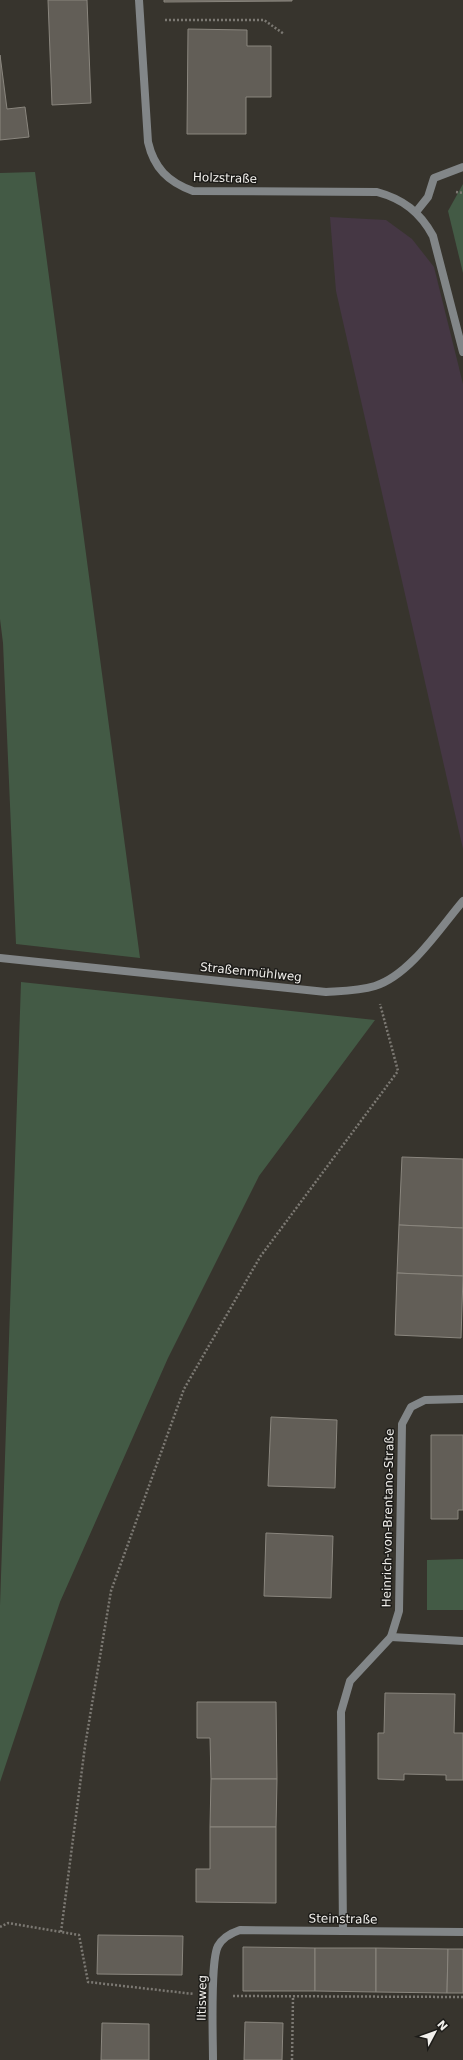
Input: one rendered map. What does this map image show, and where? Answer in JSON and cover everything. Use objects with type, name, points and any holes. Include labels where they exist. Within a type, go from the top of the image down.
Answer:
[{"type":"street","name":"Holzstraße","points":[[139,0],[148,142],[151,156],[166,178],[178,186],[193,191],[377,192],[392,196],[416,212],[426,223],[433,236],[463,352]]},
{"type":"street","points":[[416,212],[428,197],[434,178],[463,167]]},
{"type":"street","name":"Straßenmühlweg","points":[[0,958],[326,992],[352,990],[376,986],[400,972],[420,952],[463,900]]},
{"type":"street","name":"Heinrich-von-Brentano-Straße","points":[[343,1931],[341,1712],[350,1681],[391,1636],[399,1611],[402,1424],[412,1407],[425,1400],[463,1399]]},
{"type":"street","points":[[391,1636],[463,1640]]},
{"type":"street","name":"Steinstraße","points":[[224,1938],[240,1930],[463,1932]]},
{"type":"street","name":"Iltisweg","points":[[213,2060],[215,1955],[224,1938]]},
{"type":"path","points":[[165,20],[264,20],[284,34]]},
{"type":"path","points":[[61,1932],[85,1746],[111,1591],[184,1389],[260,1258],[398,1071],[376,986]]},
{"type":"path","points":[[0,1927],[8,1923],[79,1935],[88,1982],[214,1996],[463,1997]]},
{"type":"path","points":[[292,2060],[293,1996]]},
{"type":"shaded area","points":[[330,217],[386,220],[412,239],[434,267],[463,384],[463,849],[336,291]]},
{"type":"green space","points":[[35,172],[140,958],[16,944],[3,643],[0,619],[0,173]]},
{"type":"green space","points":[[463,184],[463,273],[448,211]]},
{"type":"green space","points":[[21,982],[375,1020],[259,1176],[168,1358],[60,1602],[0,1782],[0,1606]]},
{"type":"green space","points":[[463,1559],[463,1610],[427,1610],[427,1560]]},
{"type":"building","points":[[48,0],[87,0],[91,103],[52,105]]},
{"type":"building","points":[[164,0],[292,0],[292,1],[164,2]]},
{"type":"building","points":[[188,29],[247,30],[247,46],[271,46],[271,97],[246,97],[246,134],[187,134]]},
{"type":"building","points":[[0,55],[7,109],[25,107],[29,137],[0,140]]},
{"type":"building","points":[[402,1157],[463,1159],[463,1228],[399,1225]]},
{"type":"building","points":[[399,1225],[463,1228],[463,1276],[397,1273]]},
{"type":"building","points":[[397,1273],[463,1276],[461,1338],[395,1335]]},
{"type":"building","points":[[271,1417],[337,1420],[335,1488],[268,1486]]},
{"type":"building","points":[[431,1435],[463,1435],[463,1510],[458,1510],[458,1519],[431,1519]]},
{"type":"building","points":[[266,1533],[333,1536],[331,1598],[264,1596]]},
{"type":"building","points":[[385,1693],[455,1694],[454,1733],[463,1733],[463,1780],[446,1780],[446,1775],[404,1774],[404,1780],[378,1779],[378,1733],[384,1733]]},
{"type":"building","points":[[197,1702],[276,1702],[277,1779],[211,1779],[210,1738],[197,1738]]},
{"type":"building","points":[[211,1779],[277,1779],[276,1827],[210,1827]]},
{"type":"building","points":[[210,1827],[276,1827],[276,1903],[196,1902],[196,1869],[210,1869]]},
{"type":"building","points":[[98,1935],[183,1936],[182,1975],[97,1974]]},
{"type":"building","points":[[243,1947],[315,1948],[315,1991],[243,1991]]},
{"type":"building","points":[[315,1948],[376,1948],[376,1992],[315,1991]]},
{"type":"building","points":[[376,1948],[448,1949],[447,1993],[376,1992]]},
{"type":"building","points":[[448,1949],[463,1949],[463,1993],[447,1993]]},
{"type":"building","points":[[245,2022],[283,2023],[282,2060],[244,2060]]},
{"type":"building","points":[[102,2023],[149,2024],[149,2060],[101,2060]]}]
